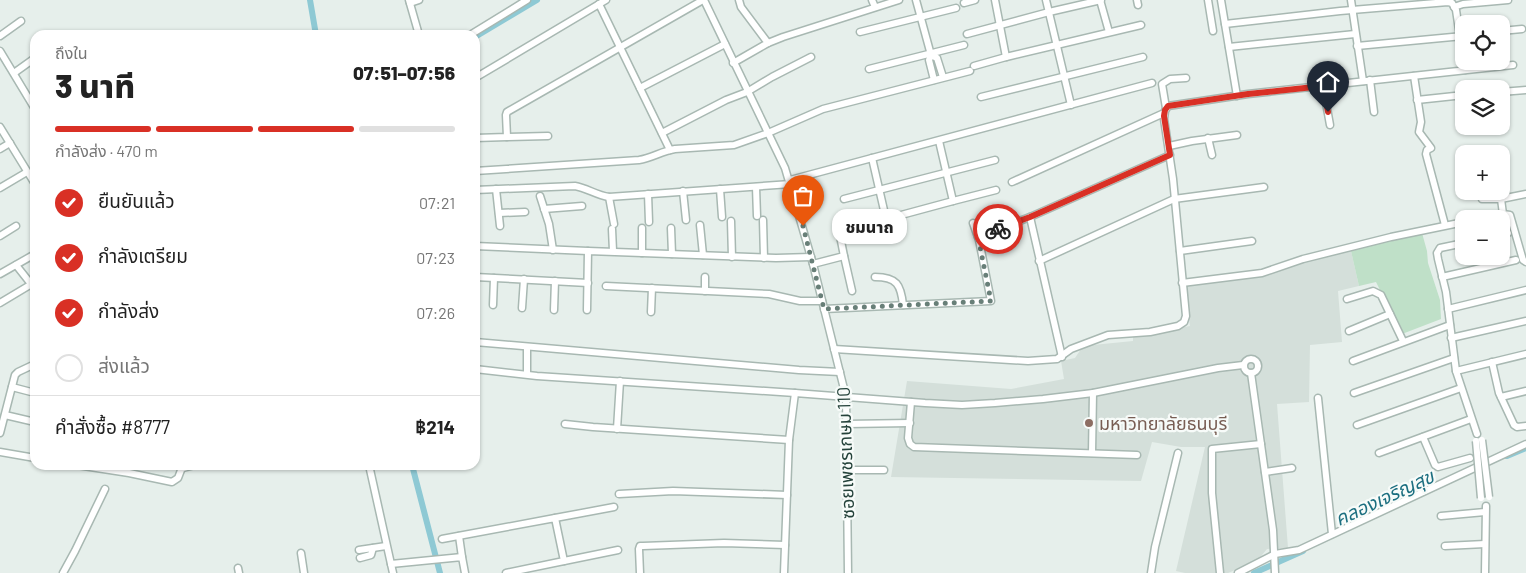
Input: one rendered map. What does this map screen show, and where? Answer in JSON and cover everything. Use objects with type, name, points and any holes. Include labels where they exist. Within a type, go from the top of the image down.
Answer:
[{"type":"street","points":[[417,30],[409,1],[419,0]]},
{"type":"street","points":[[478,30],[527,0]]},
{"type":"street","points":[[480,75],[606,0]]},
{"type":"street","points":[[507,137],[507,112],[703,0]]},
{"type":"street","name":"ซอยเพชรเกษม 110","points":[[703,0],[768,132],[790,182],[812,260],[846,396],[848,573]]},
{"type":"street","points":[[739,0],[741,8],[768,43]]},
{"type":"street","points":[[872,0],[875,7]]},
{"type":"street","points":[[733,62],[768,43],[807,28],[900,0]]},
{"type":"street","points":[[916,0],[931,54],[929,60],[934,80]]},
{"type":"street","points":[[964,3],[975,0]]},
{"type":"street","points":[[995,0],[1006,57]]},
{"type":"street","points":[[1046,0],[1071,105]]},
{"type":"street","points":[[967,34],[1100,0],[1109,32]]},
{"type":"street","points":[[1208,0],[1213,31]]},
{"type":"street","points":[[1221,0],[1237,96]]},
{"type":"street","points":[[1351,0],[1363,81]]},
{"type":"street","points":[[1454,7],[1463,4],[1508,0]]},
{"type":"street","points":[[1225,24],[1430,2],[1452,3],[1456,15]]},
{"type":"street","points":[[599,4],[670,150]]},
{"type":"street","points":[[860,32],[956,8]]},
{"type":"street","points":[[0,36],[21,21]]},
{"type":"street","points":[[480,171],[639,160],[647,159],[670,150],[734,145],[823,109],[934,80],[1006,57],[1141,25]]},
{"type":"street","points":[[1510,30],[1522,29]]},
{"type":"street","points":[[1229,47],[1356,34]]},
{"type":"street","points":[[1357,46],[1455,37]]},
{"type":"street","points":[[640,88],[725,44]]},
{"type":"street","points":[[869,69],[964,45]]},
{"type":"street","points":[[0,51],[30,99]]},
{"type":"street","points":[[931,54],[937,58],[943,77]]},
{"type":"street","points":[[662,133],[726,100],[747,92],[811,57]]},
{"type":"street","points":[[981,97],[1063,75],[1143,57]]},
{"type":"street","points":[[14,73],[30,62]]},
{"type":"street","points":[[1012,182],[1165,111],[1168,106],[1237,96],[1465,70]]},
{"type":"street","points":[[1414,76],[1420,122],[1419,132],[1432,148],[1427,150],[1426,154],[1445,225]]},
{"type":"street","points":[[834,349],[1028,361],[1051,360],[1062,357],[1071,349],[1108,335],[1150,332],[1182,324],[1186,316],[1162,84],[1170,79],[1186,78]]},
{"type":"street","points":[[1370,80],[1374,112]]},
{"type":"street","points":[[480,190],[575,186],[584,187],[595,194],[609,197],[756,187],[790,182],[872,158],[1152,83]]},
{"type":"street","points":[[1323,86],[1330,126]]},
{"type":"street","points":[[1510,91],[1526,90]]},
{"type":"street","points":[[1417,100],[1455,96]]},
{"type":"street","points":[[0,127],[30,176]]},
{"type":"street","points":[[1169,146],[1237,134]]},
{"type":"street","points":[[480,138],[548,136]]},
{"type":"street","points":[[1208,138],[1212,155]]},
{"type":"street","points":[[939,141],[954,201]]},
{"type":"street","points":[[0,149],[10,144]]},
{"type":"street","points":[[978,237],[1030,217],[1170,155]]},
{"type":"street","points":[[872,158],[886,219]]},
{"type":"street","points":[[844,199],[995,160]]},
{"type":"street","points":[[0,188],[27,172]]},
{"type":"street","points":[[756,187],[764,258]]},
{"type":"street","points":[[1039,261],[1174,199],[1264,187]]},
{"type":"street","points":[[496,189],[500,226]]},
{"type":"street","points":[[720,189],[722,217]]},
{"type":"street","points":[[853,228],[996,190]]},
{"type":"street","points":[[683,191],[686,220]]},
{"type":"street","points":[[648,194],[649,222]]},
{"type":"street","points":[[1510,197],[1526,194]]},
{"type":"street","points":[[540,196],[549,224],[553,250]]},
{"type":"street","points":[[609,197],[613,226],[613,251]]},
{"type":"street","points":[[544,209],[582,206]]},
{"type":"street","points":[[499,213],[524,212]]},
{"type":"street","points":[[1510,216],[1523,260],[1526,262]]},
{"type":"street","points":[[1030,217],[1062,357]]},
{"type":"street","points":[[731,221],[732,257]]},
{"type":"street","points":[[824,309],[991,301],[978,237],[973,223]]},
{"type":"street","points":[[1182,283],[1262,274],[1303,259],[1391,236],[1455,223]]},
{"type":"street","points":[[700,225],[703,255]]},
{"type":"street","points":[[0,236],[16,226]]},
{"type":"street","points":[[642,228],[642,252]]},
{"type":"street","points":[[671,228],[672,254]]},
{"type":"street","points":[[840,236],[852,291]]},
{"type":"street","points":[[1180,251],[1252,241]]},
{"type":"street","points":[[1455,245],[1440,248],[1437,253],[1448,308],[1456,371],[1479,441],[1489,497],[1486,509],[1485,573]]},
{"type":"street","points":[[480,246],[812,260],[844,256]]},
{"type":"street","points":[[587,310],[588,251]]},
{"type":"street","points":[[0,274],[30,257]]},
{"type":"street","points":[[1442,277],[1516,260]]},
{"type":"street","points":[[16,265],[30,280]]},
{"type":"street","points":[[480,277],[588,282]]},
{"type":"street","points":[[705,277],[705,291]]},
{"type":"street","points":[[875,277],[883,277],[897,284],[901,289],[903,305]]},
{"type":"street","points":[[493,305],[494,278]]},
{"type":"street","points":[[522,308],[524,280]]},
{"type":"street","points":[[554,310],[555,281]]},
{"type":"street","points":[[1,301],[30,285]]},
{"type":"street","points":[[606,286],[769,294],[800,301],[822,301]]},
{"type":"street","points":[[651,312],[652,288]]},
{"type":"street","points":[[1346,298],[1373,290],[1381,295],[1403,341]]},
{"type":"street","points":[[1448,308],[1526,290]]},
{"type":"street","points":[[1349,331],[1390,314]]},
{"type":"street","points":[[1452,338],[1526,321]]},
{"type":"street","points":[[1353,361],[1450,325]]},
{"type":"street","points":[[480,342],[840,372]]},
{"type":"street","points":[[526,374],[527,347]]},
{"type":"street","points":[[1456,371],[1526,354]]},
{"type":"street","points":[[1354,393],[1454,358]]},
{"type":"street","points":[[480,369],[962,405],[1043,400],[1093,393],[1243,364],[1248,359],[1256,361],[1258,368],[1250,373]]},
{"type":"street","points":[[1492,362],[1498,389],[1514,425],[1517,427],[1526,426]]},
{"type":"street","points":[[1243,364],[1245,370],[1250,373],[1261,444],[1275,555],[1275,572]]},
{"type":"street","points":[[0,433],[15,375],[30,366]]},
{"type":"street","points":[[617,429],[620,381]]},
{"type":"street","points":[[12,387],[30,392]]},
{"type":"street","points":[[1357,425],[1461,388]]},
{"type":"street","points":[[1501,397],[1526,390]]},
{"type":"street","points":[[784,573],[790,440],[795,393]]},
{"type":"street","points":[[1092,453],[1093,393]]},
{"type":"street","points":[[1318,398],[1332,534]]},
{"type":"street","points":[[911,402],[908,438],[910,444],[914,447],[1137,455]]},
{"type":"street","points":[[5,415],[30,421]]},
{"type":"street","points":[[1379,453],[1471,419]]},
{"type":"street","points":[[847,424],[910,423]]},
{"type":"street","points":[[564,424],[790,440]]},
{"type":"street","points":[[1423,437],[1434,465],[1438,467],[1470,458]]},
{"type":"street","points":[[1479,441],[1481,498],[1486,509]]},
{"type":"street","points":[[1220,573],[1212,494],[1212,449],[1261,444]]},
{"type":"street","points":[[1238,573],[1275,555],[1299,550],[1526,444]]},
{"type":"street","points":[[0,452],[30,457]]},
{"type":"street","points":[[1151,573],[1155,548],[1178,453]]},
{"type":"street","points":[[1265,472],[1292,468]]},
{"type":"street","points":[[110,470],[172,482],[178,478],[181,470]]},
{"type":"street","points":[[370,470],[393,573]]},
{"type":"street","points":[[847,470],[884,470]]},
{"type":"street","points":[[62,573],[75,551],[105,489]]},
{"type":"street","points":[[619,494],[673,491],[787,495]]},
{"type":"street","points":[[442,539],[614,507]]},
{"type":"street","points":[[1441,516],[1486,509]]},
{"type":"street","points":[[555,518],[564,561]]},
{"type":"street","points":[[459,536],[465,573]]},
{"type":"street","points":[[640,573],[640,546],[724,543],[785,545]]},
{"type":"street","points":[[1445,546],[1485,544]]},
{"type":"street","points":[[359,550],[386,546]]},
{"type":"street","points":[[360,558],[370,555],[373,548]]},
{"type":"street","points":[[506,573],[618,550]]},
{"type":"street","points":[[301,553],[304,573]]},
{"type":"street","points":[[391,564],[462,557]]},
{"type":"shaded area","name":"มหาวิทยาลัยธนบุรี","points":[[1351,251],[1359,286],[1338,291],[1342,342],[1310,345],[1309,402],[1277,404],[1288,548],[1267,549],[1257,561],[1228,573],[1185,573],[1176,571],[1205,447],[1181,447],[1152,442],[1141,481],[891,477],[907,381],[1011,389],[1064,379],[1061,361],[1075,358],[1083,346],[1133,341],[1133,337],[1190,326],[1184,284],[1265,273]]},
{"type":"green space","points":[[1422,233],[1428,263],[1440,300],[1441,319],[1402,334],[1376,282],[1359,286],[1351,251]]},
{"type":"waterway","points":[[310,0],[315,30]]},
{"type":"waterway","points":[[480,34],[537,0]]},
{"type":"waterway","name":"คลองเจริญสุข","points":[[1507,456],[1526,448]]},
{"type":"waterway","points":[[413,470],[440,573]]},
{"type":"waterway","name":"คลองเจริญสุข","points":[[1254,573],[1303,551]]},
{"type":"way so far","points":[[803,226],[824,309],[991,301],[978,237],[998,229]]},
{"type":"place","name":"ชมนาถ","points":[[803,226]]},
{"type":"place","name":"มหาวิทยาลัยธนบุรี","points":[[1089,423]]},
{"type":"route","points":[[998,229],[1030,217],[1170,155],[1164,116],[1168,106],[1248,94],[1323,86],[1328,112]]}]
